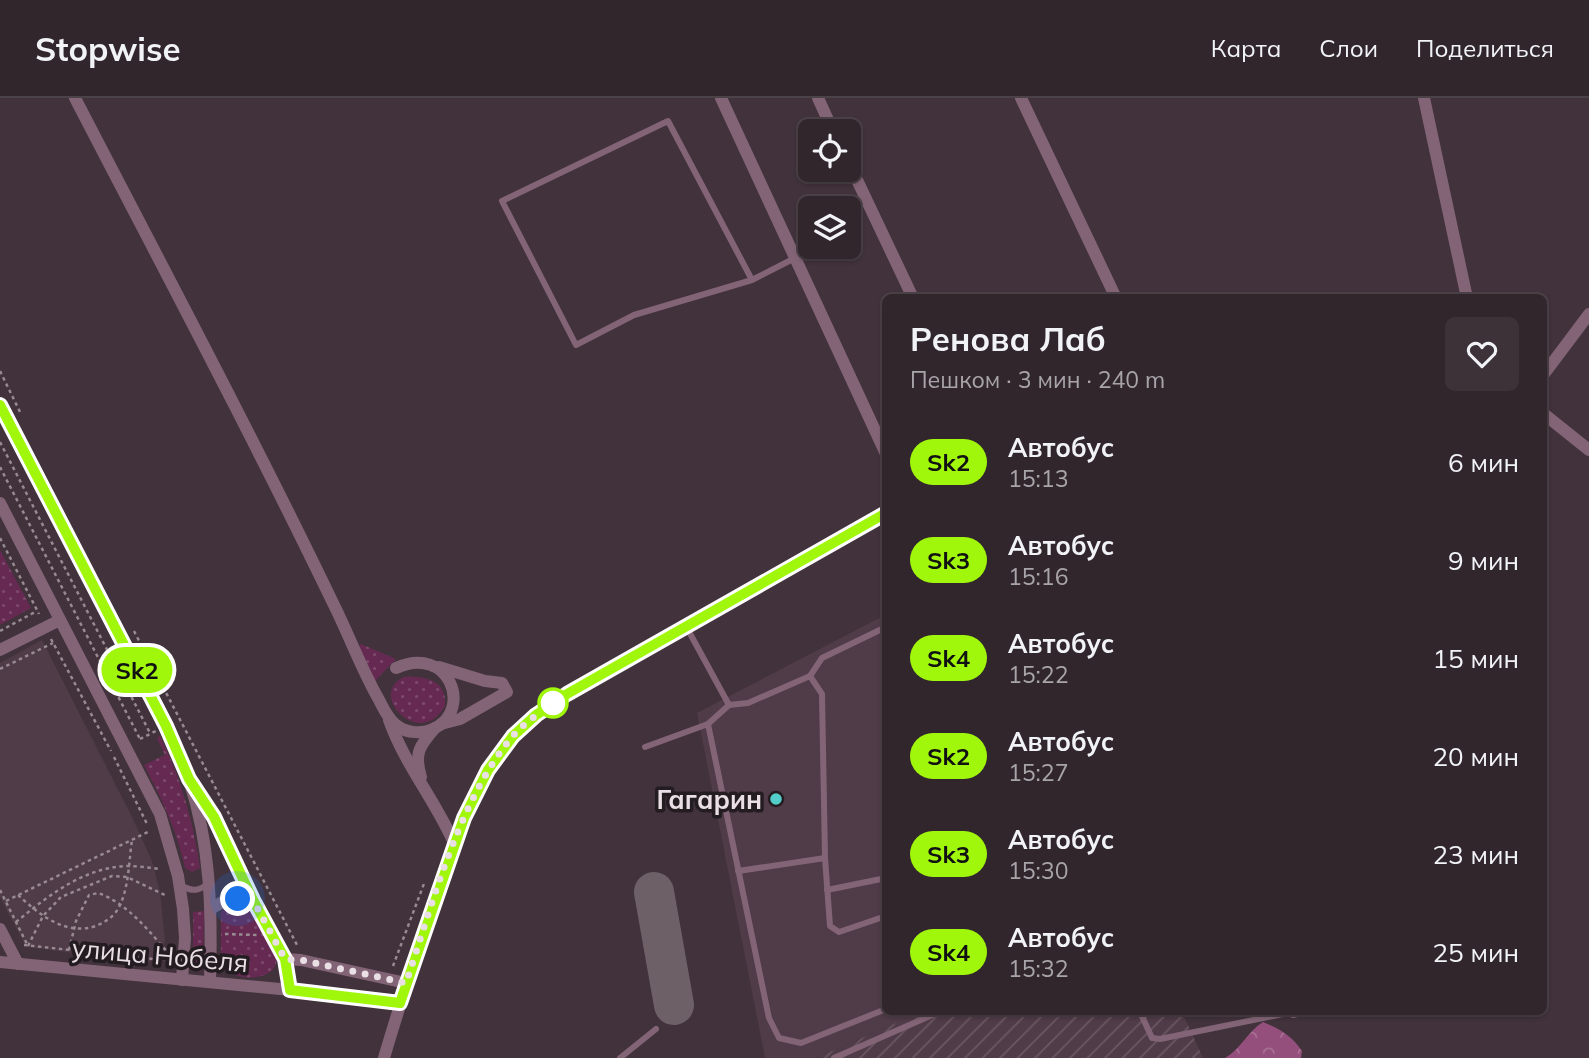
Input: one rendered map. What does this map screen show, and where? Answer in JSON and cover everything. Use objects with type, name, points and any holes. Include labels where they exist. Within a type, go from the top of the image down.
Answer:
[{"type":"street","points":[[75,98],[337,610],[410,767],[454,844]]},
{"type":"street","points":[[721,98],[882,445]]},
{"type":"street","points":[[818,98],[828,119]]},
{"type":"street","points":[[1021,98],[1114,294]]},
{"type":"street","points":[[1424,98],[1466,294]]},
{"type":"street","points":[[858,182],[910,294]]},
{"type":"street","points":[[1547,370],[1589,314]]},
{"type":"street","points":[[0,405],[166,726],[189,779],[205,843],[212,908],[210,982]]},
{"type":"street","points":[[1547,416],[1589,450]]},
{"type":"street","points":[[0,503],[160,814],[171,847],[174,888],[185,937],[182,980]]},
{"type":"street","points":[[384,1058],[406,983],[464,818],[488,770],[520,729],[567,694],[882,515]]},
{"type":"street","points":[[0,650],[60,620]]},
{"type":"street","points":[[387,716],[397,726],[409,732],[422,733],[460,719],[507,692],[502,682],[485,681],[425,662],[410,662],[396,668]]},
{"type":"street","points":[[424,788],[417,764],[418,754],[424,741],[449,714],[453,701],[452,687],[446,675],[435,666]]},
{"type":"street","points":[[189,779],[214,817],[253,900],[285,959],[290,990]]},
{"type":"street","points":[[212,908],[226,900],[253,900]]},
{"type":"street","points":[[0,929],[18,964]]},
{"type":"street","points":[[285,959],[301,960],[406,983]]},
{"type":"street","name":"улица Нобеля","points":[[0,962],[400,1003]]},
{"type":"lane","points":[[752,280],[668,121],[502,201],[576,345],[635,315],[752,280],[795,258]]},
{"type":"lane","points":[[687,628],[729,705]]},
{"type":"lane","points":[[645,747],[708,724],[729,705],[748,704],[810,676],[822,658],[882,629]]},
{"type":"lane","points":[[810,676],[822,694],[825,858],[830,926],[839,932],[882,917]]},
{"type":"lane","points":[[708,724],[769,1018],[779,1038],[801,1043],[882,1011]]},
{"type":"lane","points":[[738,871],[825,858]]},
{"type":"lane","points":[[827,890],[882,879]]},
{"type":"lane","points":[[174,888],[200,890],[209,883]]},
{"type":"lane","points":[[834,1058],[932,1015]]},
{"type":"lane","points":[[1141,1015],[1152,1038],[1160,1039],[1279,1015]]},
{"type":"lane","points":[[622,1057],[656,1029]]},
{"type":"path","points":[[0,371],[23,418]]},
{"type":"path","points":[[0,442],[150,733]]},
{"type":"path","points":[[0,467],[140,738]]},
{"type":"path","points":[[0,538],[112,752],[154,840]]},
{"type":"path","points":[[0,631],[37,611]]},
{"type":"path","points":[[129,623],[298,948],[301,960]]},
{"type":"path","points":[[0,669],[53,643]]},
{"type":"path","points":[[112,752],[180,719]]},
{"type":"path","points":[[6,901],[150,831]]},
{"type":"path","points":[[18,895],[43,916],[64,926],[93,927],[104,923],[120,905],[132,840]]},
{"type":"path","points":[[16,922],[84,876],[103,869],[129,866],[164,869],[161,859]]},
{"type":"path","points":[[28,946],[43,916],[61,897],[113,876],[127,877],[168,897],[174,888]]},
{"type":"path","points":[[388,978],[426,879]]},
{"type":"path","points":[[97,883],[95,888],[98,893],[120,905],[169,954]]},
{"type":"path","points":[[69,950],[86,898],[81,889]]},
{"type":"path","points":[[0,890],[28,946]]},
{"type":"path","points":[[86,898],[98,893]]},
{"type":"path","points":[[211,933],[261,935],[286,925]]},
{"type":"path","points":[[8,944],[163,960],[169,954],[171,943]]},
{"type":"shaded area","points":[[0,550],[31,608],[0,625]]},
{"type":"shaded area","points":[[882,617],[882,1015],[914,1015],[816,1058],[765,1058],[697,713]]},
{"type":"shaded area","points":[[42,640],[152,861],[160,892],[165,940],[162,951],[156,959],[149,962],[26,947],[0,897],[0,663]]},
{"type":"shaded area","points":[[361,644],[396,659],[374,682],[359,647]]},
{"type":"shaded area","points":[[404,677],[420,677],[433,681],[443,690],[445,706],[435,718],[423,723],[411,721],[401,715],[394,706],[391,695],[394,685]]},
{"type":"shaded area","points":[[160,736],[180,784],[194,833],[200,868],[192,872],[185,868],[168,815],[144,765],[165,755],[157,738]]},
{"type":"shaded area","points":[[230,904],[245,906],[251,912],[276,953],[276,963],[265,975],[236,975],[221,966],[221,913]]},
{"type":"shaded area","points":[[204,911],[203,968],[200,972],[193,966],[193,912]]},
{"type":"shaded area","points":[[914,1015],[1183,1015],[1203,1058],[816,1058]]},
{"type":"green space","points":[[1263,1022],[1290,1037],[1302,1051],[1301,1058],[1225,1058],[1235,1050]]},
{"type":"taxiway","points":[[654,892],[674,1005]]},
{"type":"bus line","name":"Sk2","points":[[0,405],[166,726],[189,779],[214,817],[253,900],[285,959],[290,990],[400,1003],[464,818],[488,770],[513,736],[536,715],[567,694],[882,516]]},
{"type":"place","name":"Гагарин","points":[[776,799]]},
{"type":"route","points":[[238,899],[253,900],[285,959],[301,960],[406,983],[464,818],[488,770],[513,736],[553,703]]}]
